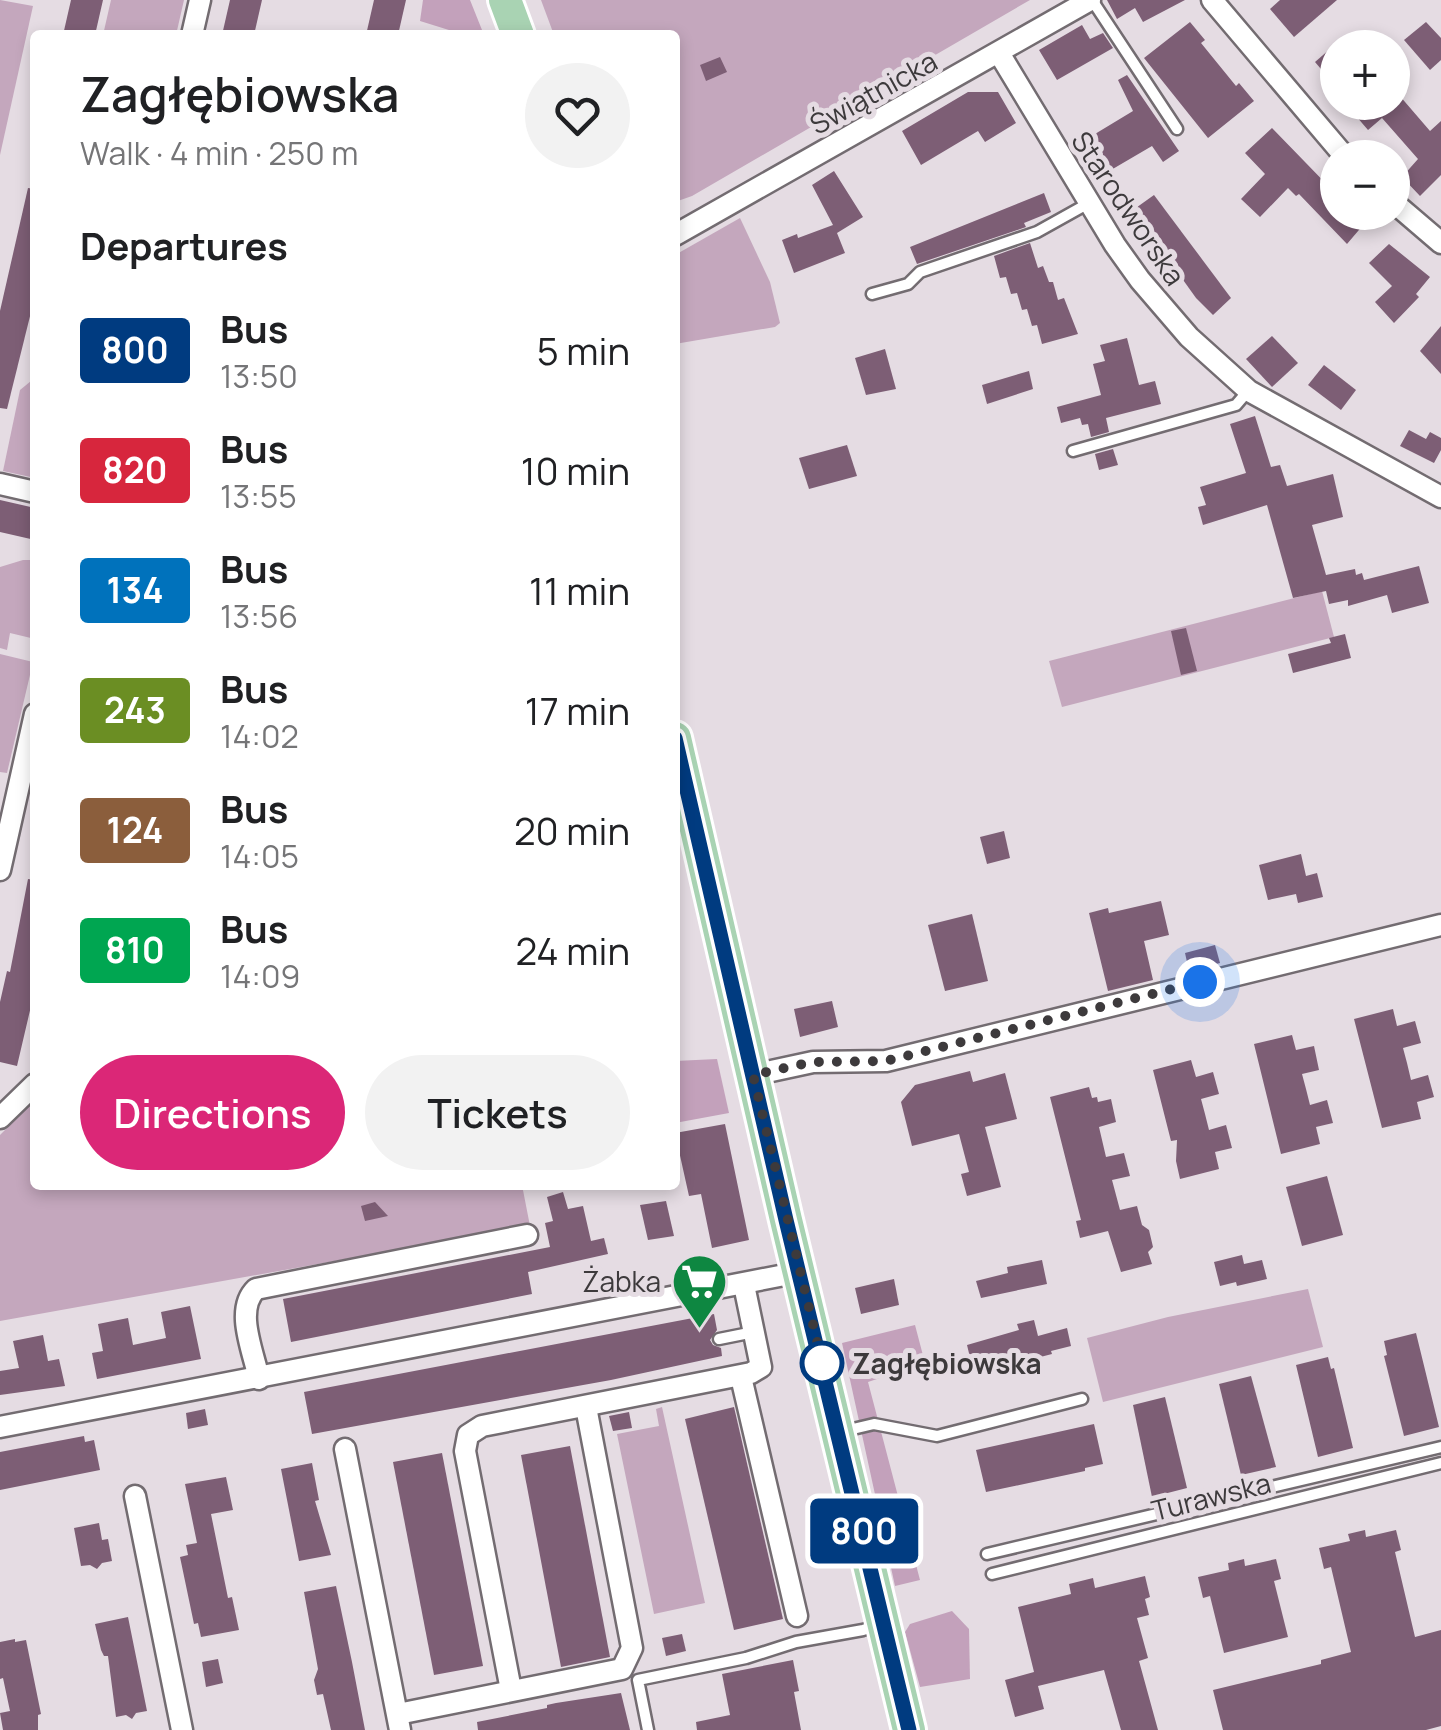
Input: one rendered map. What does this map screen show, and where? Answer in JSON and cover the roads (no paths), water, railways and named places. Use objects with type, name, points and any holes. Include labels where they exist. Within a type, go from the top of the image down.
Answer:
[{"type":"main road","points":[[505,0],[516,30]]},
{"type":"main road","points":[[680,760],[909,1730]]},
{"type":"street","points":[[193,30],[200,0]]},
{"type":"street","name":"Świątnicka","points":[[680,231],[1091,0]]},
{"type":"street","points":[[1212,0],[1331,140]]},
{"type":"street","name":"Starodworska","points":[[999,53],[1140,280],[1189,337],[1249,390],[1441,496]]},
{"type":"street","points":[[1410,216],[1441,243]]},
{"type":"street","points":[[0,484],[30,491]]},
{"type":"street","points":[[0,870],[30,736]]},
{"type":"street","points":[[753,1075],[812,1062],[886,1061],[1441,925]]},
{"type":"street","points":[[0,1118],[30,1089]]},
{"type":"street","points":[[259,1379],[245,1311],[256,1289],[527,1236]]},
{"type":"street","points":[[0,1428],[800,1272]]},
{"type":"street","points":[[510,1690],[465,1442],[468,1435],[482,1426],[741,1376],[761,1367],[744,1285]]},
{"type":"street","points":[[741,1376],[796,1616]]},
{"type":"street","points":[[345,1449],[399,1722],[510,1690],[622,1669],[632,1648],[586,1407]]},
{"type":"street","points":[[135,1496],[182,1730]]},
{"type":"lane","points":[[1091,0],[1176,129]]},
{"type":"lane","points":[[872,294],[908,284],[920,272],[1037,232],[1089,203]]},
{"type":"lane","points":[[1073,451],[1236,404],[1249,390]]},
{"type":"lane","points":[[719,1339],[754,1332]]},
{"type":"lane","points":[[839,1432],[874,1424],[938,1436],[1082,1398]]},
{"type":"lane","points":[[986,1554],[1441,1447]]},
{"type":"lane","name":"Turawska","points":[[992,1574],[1441,1463]]},
{"type":"lane","points":[[648,1730],[638,1680],[746,1658],[796,1642],[886,1622]]},
{"type":"place","name":"Żabka","points":[[700,1330]]},
{"type":"place","name":"Zagłębiowska","points":[[822,1363]]}]
